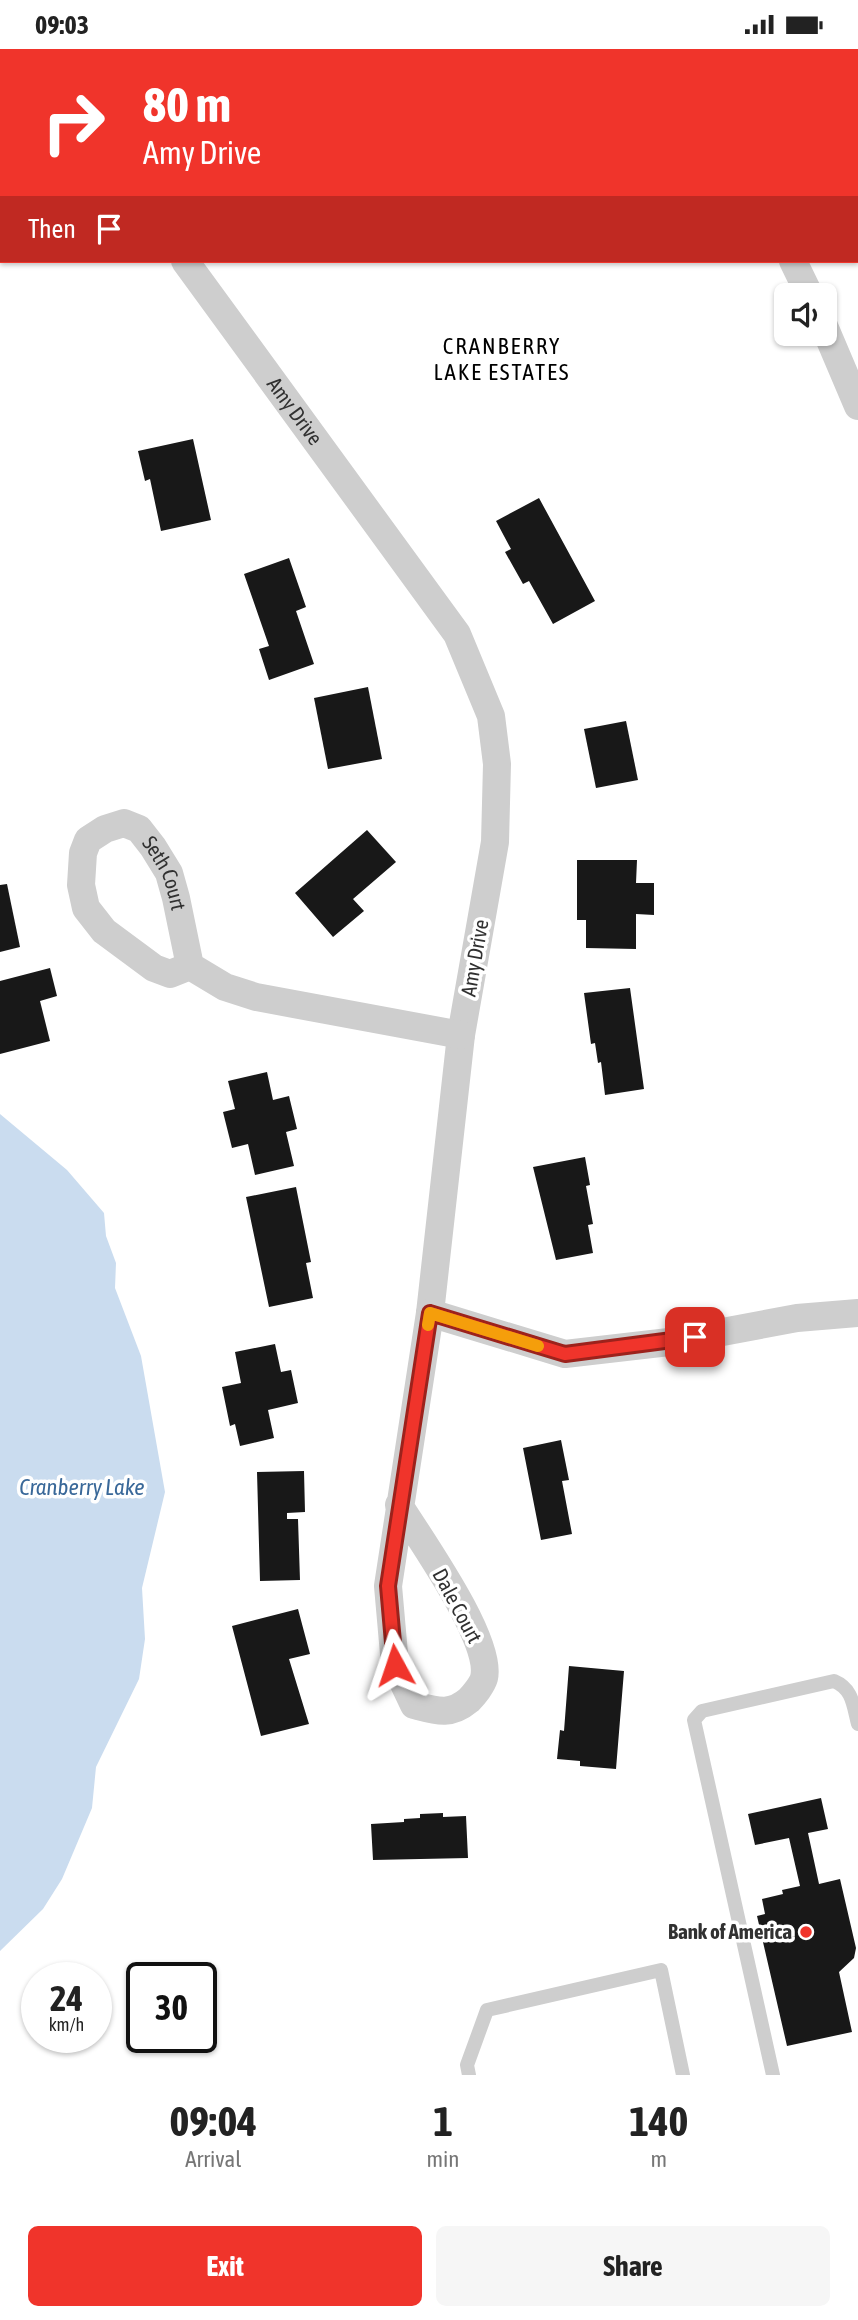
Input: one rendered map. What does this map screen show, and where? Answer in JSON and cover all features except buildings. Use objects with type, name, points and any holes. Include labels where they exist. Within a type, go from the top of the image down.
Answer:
[{"type":"street","name":"Amy Drive","points":[[186,263],[457,634],[491,716],[497,764],[495,842],[461,1035],[430,1313]]},
{"type":"street","points":[[794,263],[804,283]]},
{"type":"street","points":[[832,346],[858,406]]},
{"type":"street","name":"Seth Court","points":[[124,824],[139,829],[153,847],[173,886],[190,966],[170,974],[155,968],[104,931],[86,908],[81,885],[83,853],[88,840],[105,829],[124,824]]},
{"type":"street","points":[[190,966],[225,987],[256,997],[461,1035]]},
{"type":"street","points":[[430,1313],[565,1354],[669,1342],[797,1318],[858,1313]]},
{"type":"street","name":"Dale Court","points":[[399,1505],[464,1612],[481,1647],[484,1677],[473,1696],[459,1708],[443,1713],[414,1705],[395,1665],[388,1586],[399,1505],[430,1313]]},
{"type":"lane","points":[[773,2075],[694,1720],[702,1711],[834,1681],[845,1686],[851,1695],[858,1724]]},
{"type":"lane","points":[[470,2075],[467,2065],[487,2010],[661,1969],[683,2075]]},
{"type":"water","name":"Cranberry Lake","points":[[0,1114],[67,1170],[104,1213],[106,1236],[116,1263],[115,1288],[141,1356],[165,1492],[142,1588],[145,1639],[139,1679],[96,1767],[92,1808],[62,1879],[43,1909],[0,1951]]},
{"type":"slow traffic","points":[[428,1325],[430,1313],[538,1346]]},
{"type":"place","name":"Bank of America","points":[[806,1932]]},
{"type":"district","name":"CRANBERRY LAKE ESTATES","points":[[502,359]]},
{"type":"route","points":[[395,1665],[388,1586],[430,1313],[565,1354],[695,1337]]}]
